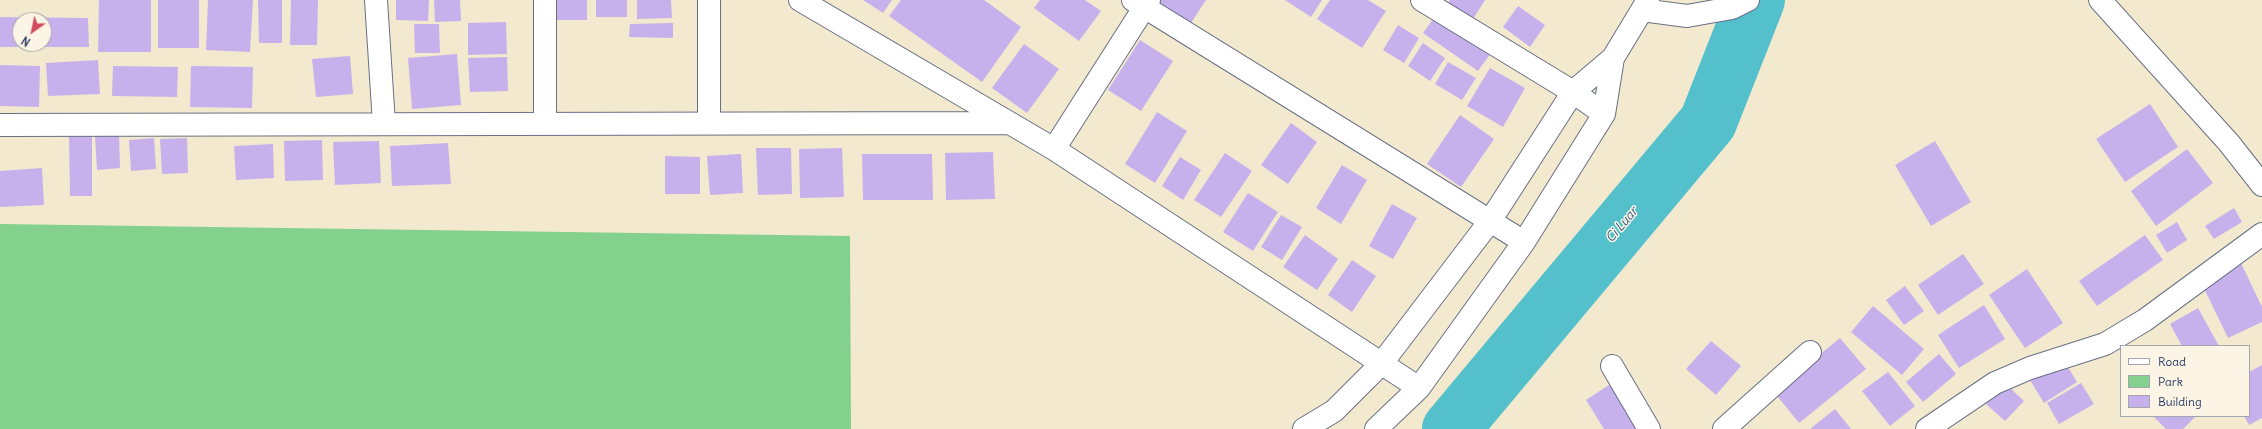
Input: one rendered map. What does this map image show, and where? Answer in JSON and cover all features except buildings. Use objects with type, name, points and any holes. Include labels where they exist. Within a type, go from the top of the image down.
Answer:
[{"type":"street","points":[[376,0],[384,124]]},
{"type":"street","points":[[545,124],[546,0]]},
{"type":"street","points":[[709,0],[709,123]]},
{"type":"street","points":[[800,0],[1054,149],[1419,388]]},
{"type":"street","points":[[1422,0],[1574,92],[1604,114]]},
{"type":"street","points":[[2100,0],[2229,143],[2262,185]]},
{"type":"street","points":[[1054,149],[1142,2],[1524,242]]},
{"type":"street","points":[[1304,429],[1334,411],[1382,363],[1490,221],[1574,92],[1613,58],[1645,5],[1687,16],[1740,4]]},
{"type":"street","points":[[1376,429],[1419,388],[1524,242],[1604,114],[1613,58]]},
{"type":"street","points":[[0,125],[1009,123]]},
{"type":"street","points":[[1927,429],[1995,383],[2030,368],[2105,344],[2145,320],[2262,234]]},
{"type":"street","points":[[1724,429],[1810,352]]},
{"type":"street","points":[[1612,366],[1649,429]]},
{"type":"green space","points":[[0,224],[850,236],[851,429],[0,429]]},
{"type":"waterway","name":"Ci Luar","points":[[1451,429],[1708,122],[1756,0]]}]
